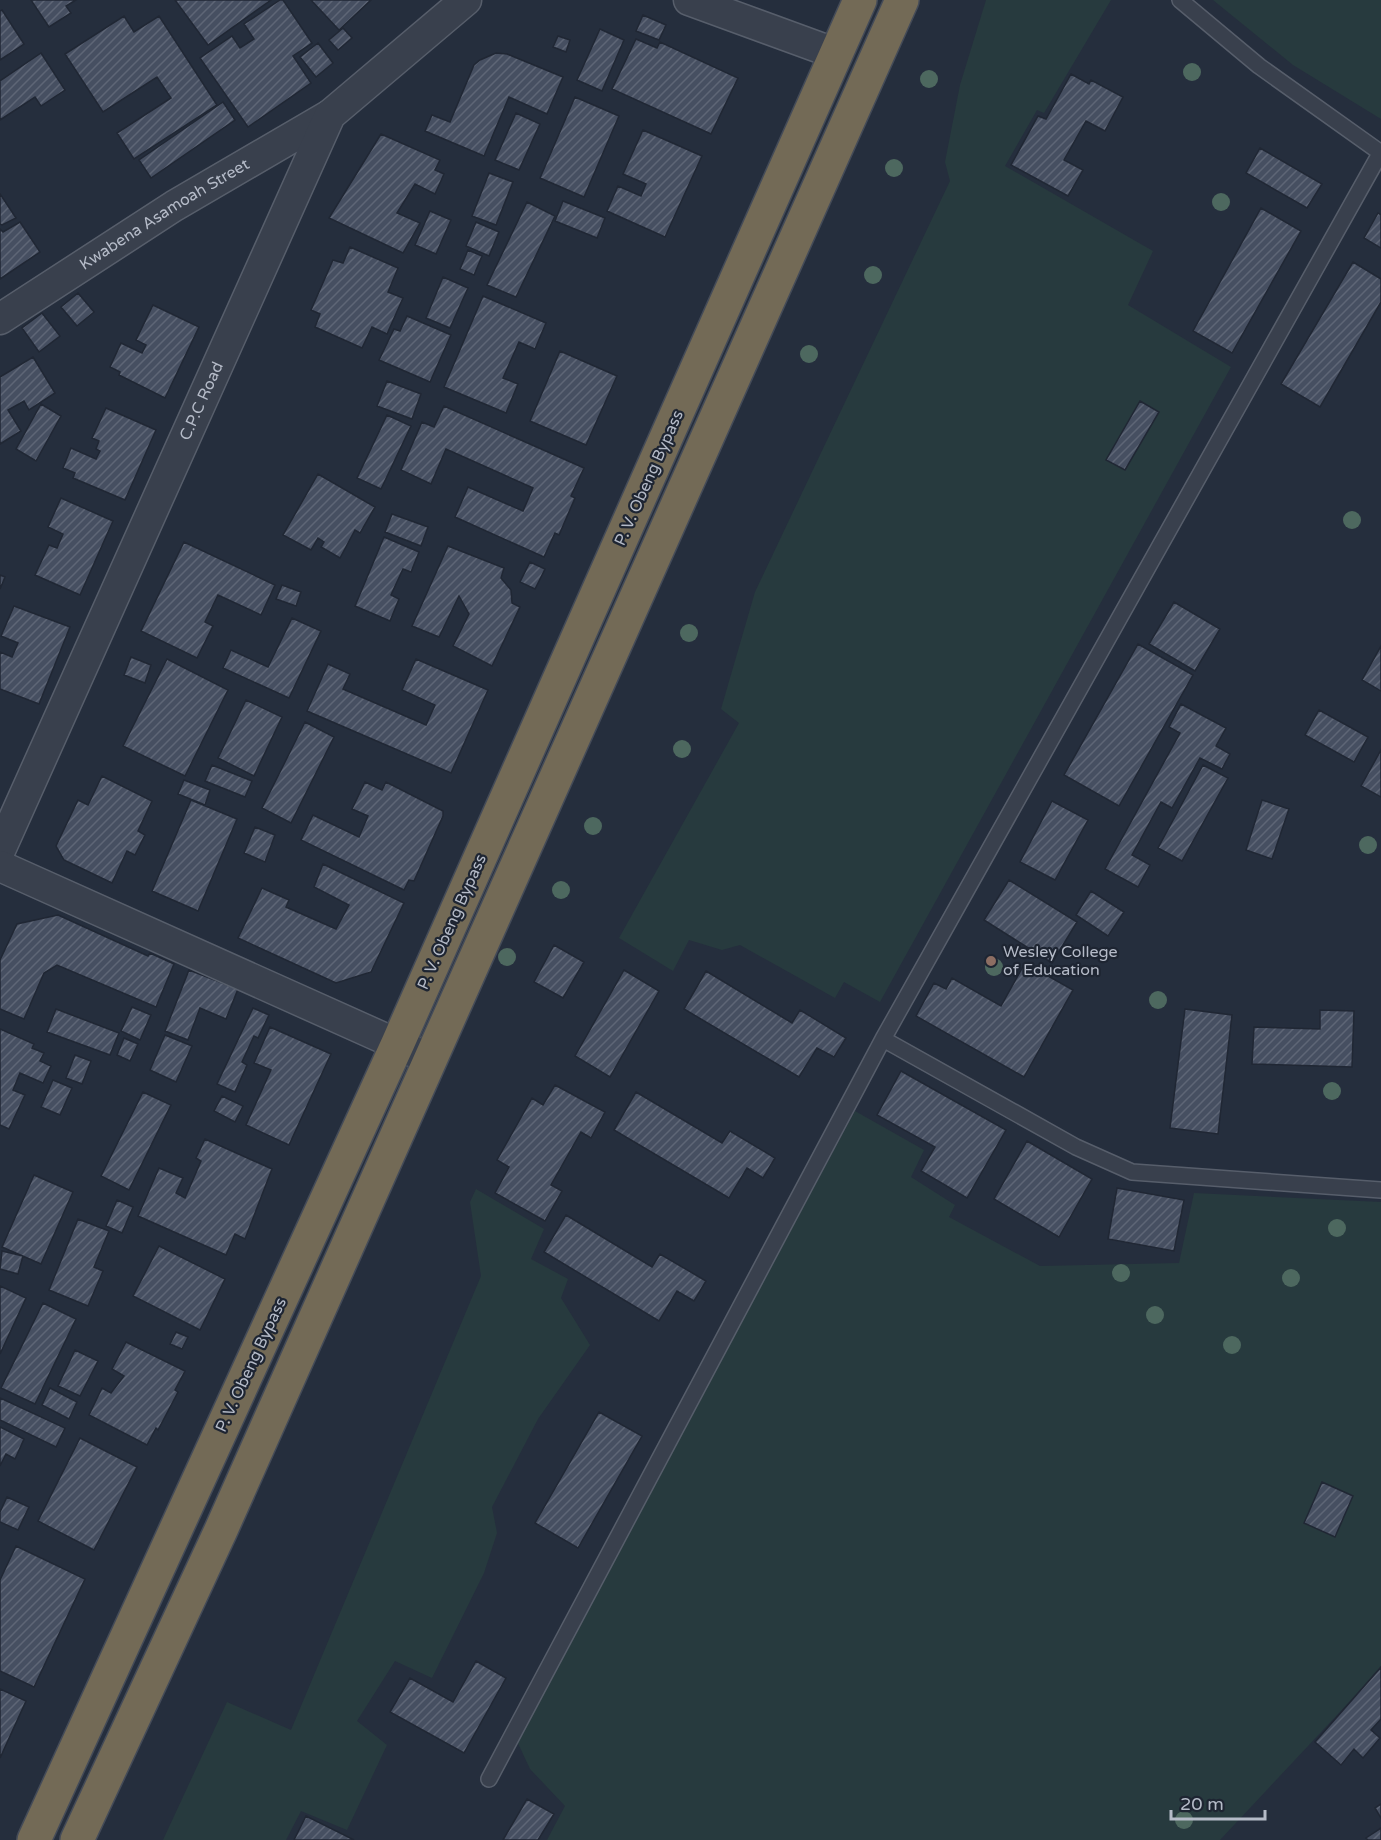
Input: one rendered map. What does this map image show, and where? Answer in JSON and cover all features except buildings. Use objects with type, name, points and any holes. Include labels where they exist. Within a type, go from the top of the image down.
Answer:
[{"type":"highway","name":"P. V. Obeng Bypass","points":[[34,1840],[398,1043],[860,0]]},
{"type":"highway","points":[[77,1840],[226,1519],[902,0]]},
{"type":"highway","points":[[837,54],[872,69]]},
{"type":"street","name":"C.P.C Road","points":[[0,850],[330,115],[466,0]]},
{"type":"street","points":[[689,0],[837,54]]},
{"type":"street","name":"Kwabena Asamoah Street","points":[[0,319],[174,206],[330,115]]},
{"type":"street","points":[[0,866],[430,1059]]},
{"type":"lane","points":[[489,1779],[883,1040],[1381,153],[1259,66],[1180,0]]},
{"type":"lane","points":[[883,1040],[1076,1147],[1132,1172],[1381,1190]]},
{"type":"green space","points":[[986,0],[1111,0],[1044,113],[1037,110],[1005,166],[1153,251],[1128,305],[1231,367],[880,1002],[844,982],[835,998],[740,945],[722,950],[689,940],[673,971],[619,938],[739,723],[721,709],[755,592],[950,181],[945,162],[960,85]]},
{"type":"green space","points":[[1213,0],[1381,0],[1381,119],[1293,65]]},
{"type":"green space","points":[[855,1111],[924,1150],[911,1177],[955,1205],[949,1217],[1040,1266],[1179,1263],[1194,1193],[1381,1202],[1381,1668],[1220,1840],[547,1840],[565,1806],[530,1769],[516,1739]]},
{"type":"green space","points":[[476,1189],[544,1229],[531,1259],[568,1279],[561,1298],[590,1345],[538,1419],[492,1507],[497,1533],[484,1573],[432,1678],[395,1661],[357,1721],[387,1745],[347,1830],[301,1811],[286,1840],[163,1840],[227,1702],[291,1730],[481,1276],[470,1202]]},
{"type":"place","name":"Wesley College of Education","points":[[991,961]]}]
